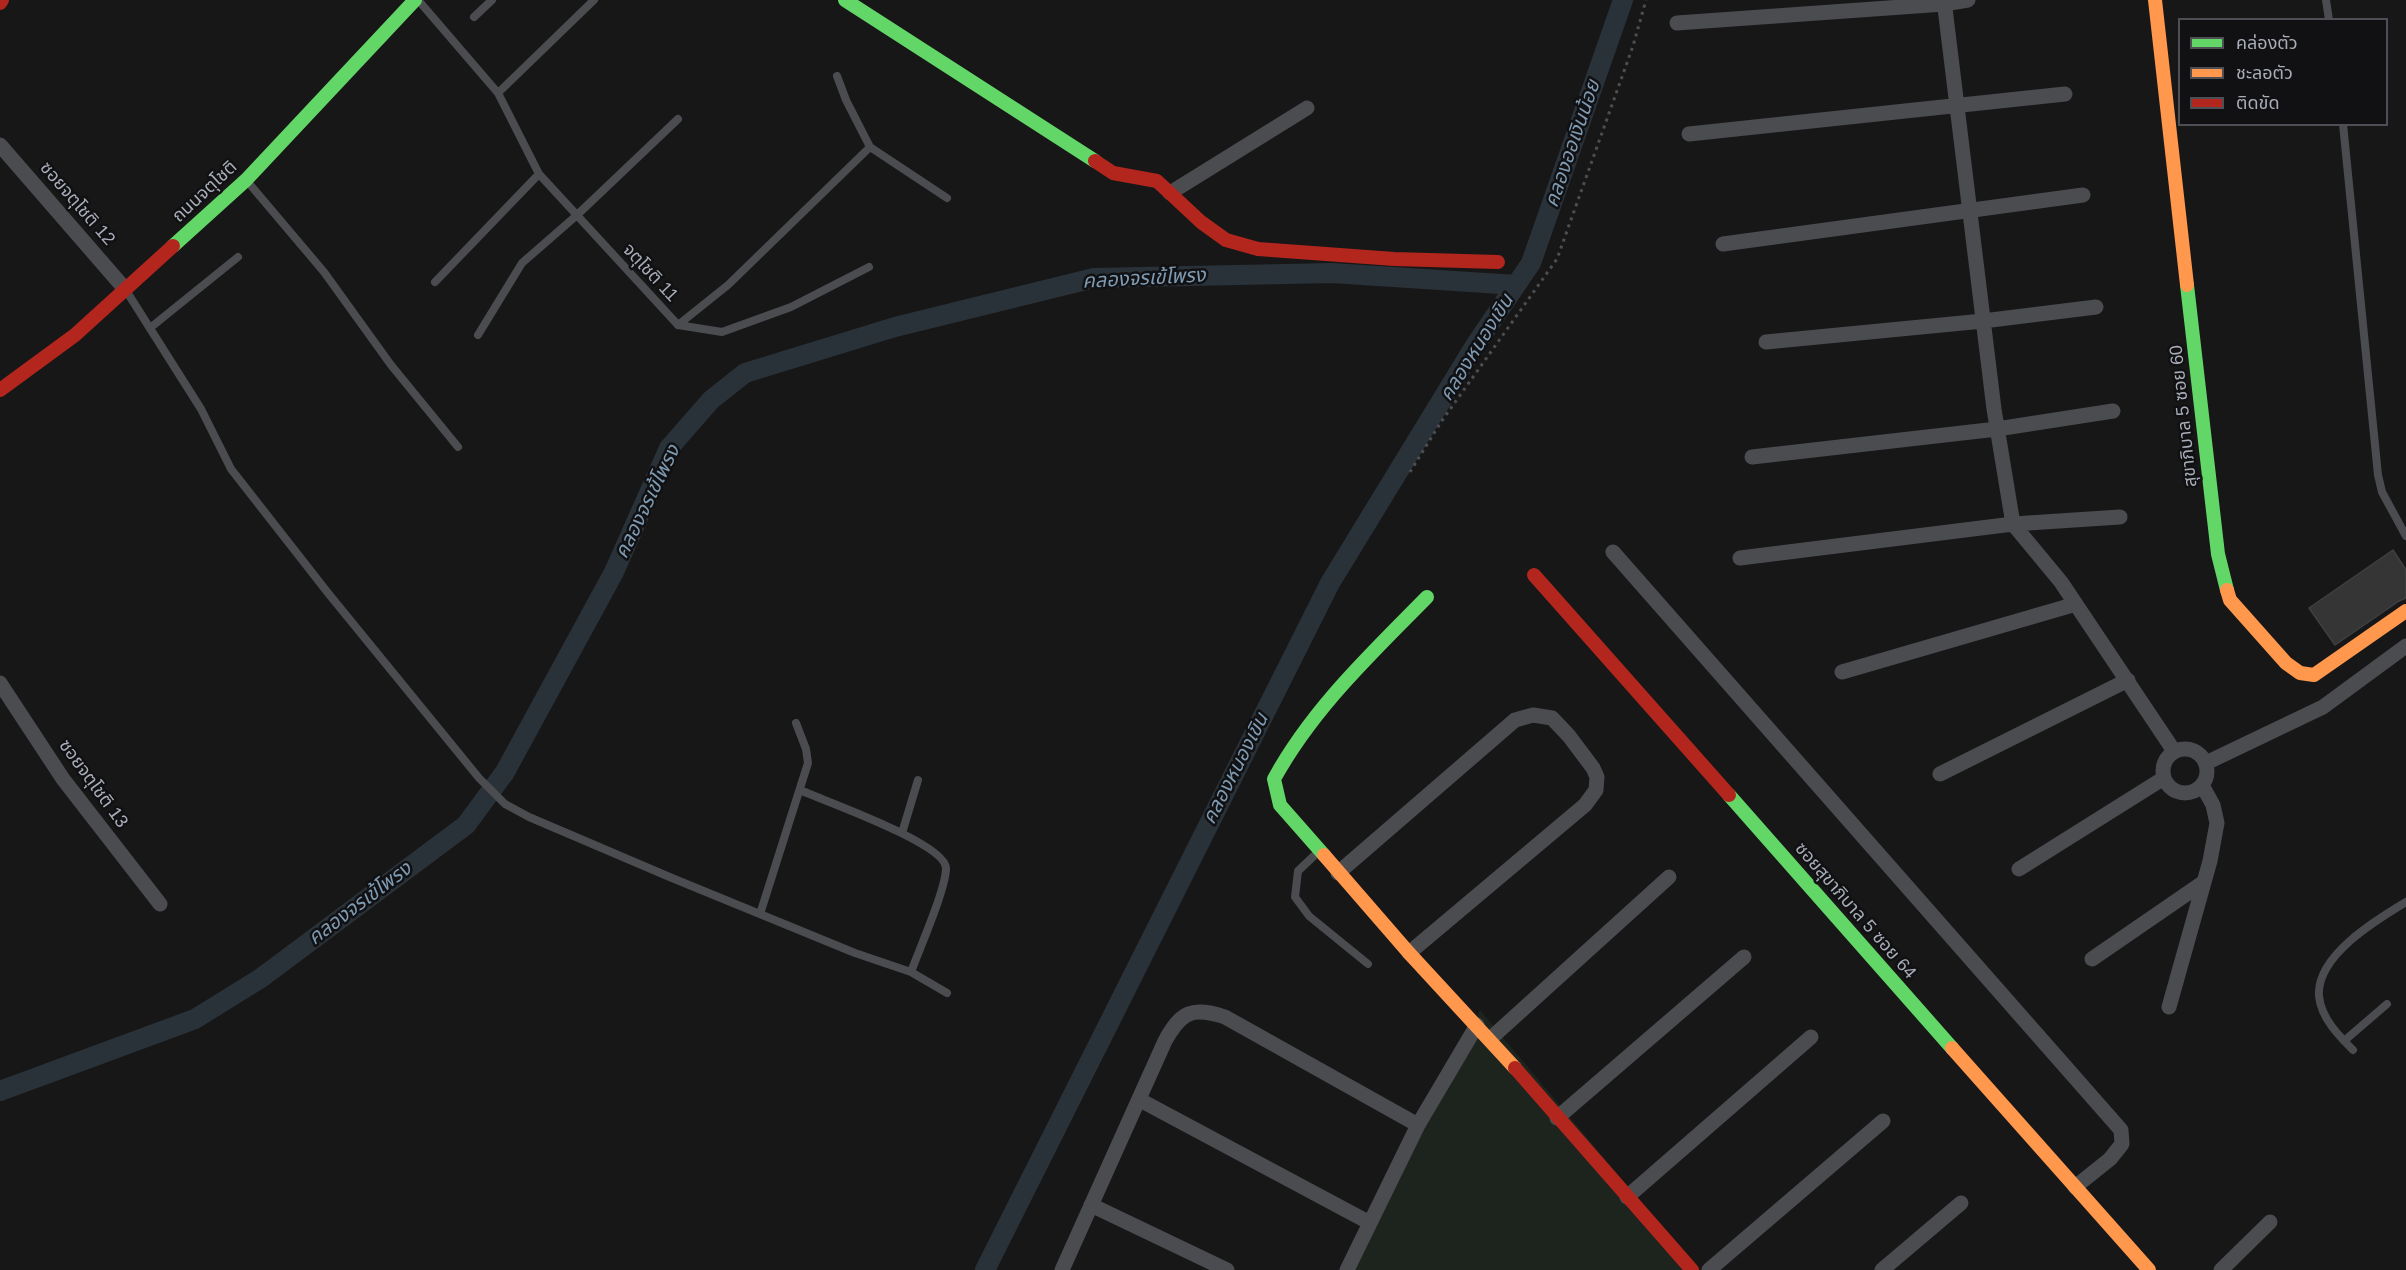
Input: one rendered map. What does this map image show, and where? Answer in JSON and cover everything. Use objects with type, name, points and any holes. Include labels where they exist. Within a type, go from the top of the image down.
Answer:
[{"type":"street","name":"ถนนจตุโชติ","points":[[0,390],[75,335],[246,180],[416,0]]},
{"type":"street","points":[[1677,23],[1968,0]]},
{"type":"street","name":"สุขาภิบาล 5 ซอย 60","points":[[2155,0],[2218,554],[2230,600],[2286,663],[2300,674],[2314,675],[2406,611]]},
{"type":"street","points":[[853,2],[1113,173],[1157,181],[1201,222],[1226,240],[1258,249],[1498,262]]},
{"type":"street","points":[[1944,2],[1997,429],[2013,524],[2061,582],[2174,751]]},
{"type":"street","points":[[1689,134],[2066,94]]},
{"type":"street","points":[[1170,193],[1307,108]]},
{"type":"street","name":"ซอยจตุโชติ 12","points":[[0,145],[125,289]]},
{"type":"street","points":[[1723,244],[2084,195]]},
{"type":"street","points":[[1766,342],[1983,321],[2096,307]]},
{"type":"street","points":[[1752,457],[1997,429],[2113,411]]},
{"type":"street","points":[[1740,558],[2013,524],[2120,517]]},
{"type":"street","points":[[1613,552],[2121,1130],[2122,1144],[2110,1159],[2075,1187]]},
{"type":"street","name":"ซอยสุขาภิบาล 5 ซอย 64","points":[[1534,575],[2149,1270]]},
{"type":"street","points":[[1427,597],[1338,690],[1297,737],[1274,779],[1280,806],[1409,953],[1490,1039],[1692,1270]]},
{"type":"street","points":[[1842,672],[2076,604]]},
{"type":"street","points":[[2206,763],[2323,707],[2406,646]]},
{"type":"street","points":[[1940,774],[2128,680]]},
{"type":"street","name":"ซอยจตุโชติ 13","points":[[0,683],[63,779],[160,904]]},
{"type":"street","points":[[1338,873],[1515,720],[1533,715],[1552,718],[1569,736],[1597,777],[1596,790],[1585,805],[1409,953]]},
{"type":"street","points":[[2182,749],[2197,752],[2206,763],[2206,778],[2196,790],[2181,792],[2174,790],[2164,778],[2164,763],[2174,751],[2182,749]]},
{"type":"street","points":[[2019,869],[2164,778]]},
{"type":"street","points":[[2169,1007],[2204,882],[2217,823],[2213,805],[2202,785]]},
{"type":"street","points":[[1490,1039],[1669,877]]},
{"type":"street","points":[[2092,959],[2204,882]]},
{"type":"street","points":[[1557,1118],[1744,957]]},
{"type":"street","points":[[1062,1270],[1176,1021],[1193,1012],[1208,1012],[1225,1017],[1418,1125]]},
{"type":"street","points":[[1347,1270],[1418,1125],[1477,1025]]},
{"type":"street","points":[[1627,1197],[1811,1037]]},
{"type":"street","points":[[1140,1100],[1370,1223]]},
{"type":"street","points":[[1709,1270],[1882,1121]]},
{"type":"street","points":[[1882,1270],[1961,1203]]},
{"type":"street","points":[[1091,1205],[1227,1270]]},
{"type":"street","points":[[2220,1270],[2270,1222]]},
{"type":"lane","name":"จตุโชติ 11","points":[[416,0],[498,93],[539,174],[678,325],[728,285],[870,147]]},
{"type":"lane","points":[[474,17],[492,0]]},
{"type":"lane","points":[[498,93],[594,0]]},
{"type":"lane","points":[[2326,0],[2329,18]]},
{"type":"lane","points":[[837,76],[846,100],[870,147],[947,198]]},
{"type":"lane","points":[[478,335],[522,263],[576,216],[678,119]]},
{"type":"lane","points":[[2343,126],[2378,475],[2382,492],[2406,536]]},
{"type":"lane","points":[[435,282],[539,174]]},
{"type":"lane","points":[[246,180],[324,272],[391,365],[458,447]]},
{"type":"lane","points":[[150,328],[238,257]]},
{"type":"lane","points":[[678,325],[722,332],[791,307],[869,267]]},
{"type":"lane","points":[[125,289],[201,409],[231,469],[328,593],[479,778],[505,804],[606,850],[760,914],[855,953],[911,972],[947,993]]},
{"type":"lane","points":[[760,914],[808,763],[806,749],[796,723]]},
{"type":"lane","points":[[902,833],[918,780]]},
{"type":"lane","points":[[800,790],[902,833],[935,851],[944,860],[946,868],[942,885],[911,972]]},
{"type":"lane","points":[[1320,851],[1298,871],[1295,897],[1309,916],[1368,964]]},
{"type":"lane","points":[[2353,1050],[2326,1017],[2319,996],[2322,974],[2338,953],[2370,923],[2406,902]]},
{"type":"lane","points":[[2344,1041],[2387,1004]]},
{"type":"path","points":[[1410,472],[1441,422],[1557,259],[1633,46],[1646,0]]},
{"type":"shaded area","points":[[1480,1010],[1698,1270],[1354,1270]]},
{"type":"building","points":[[2393,550],[2406,570],[2406,598],[2335,645],[2309,608]]},
{"type":"waterway","name":"คลองหนองเขิน","points":[[985,1270],[1330,583],[1476,344],[1531,263],[1623,0]]},
{"type":"waterway","name":"คลองจรเข้โพรง","points":[[0,1091],[195,1019],[261,978],[466,825],[505,772],[614,572],[669,448],[711,400],[745,373],[895,327],[1094,278],[1332,273],[1516,285]]},
{"type":"traffic: fast","points":[[173,246],[246,180],[415,0]]},
{"type":"traffic: fast","points":[[845,0],[1095,161]]},
{"type":"traffic: fast","points":[[2187,285],[2218,554],[2227,590]]},
{"type":"traffic: fast","points":[[1324,855],[1280,805],[1274,779],[1289,753],[1325,705],[1364,661],[1427,597]]},
{"type":"traffic: fast","points":[[1729,795],[1952,1048]]},
{"type":"traffic: slow","points":[[2155,0],[2187,285]]},
{"type":"traffic: slow","points":[[2227,590],[2230,600],[2286,663],[2300,673],[2314,675],[2406,611]]},
{"type":"traffic: slow","points":[[1324,855],[1409,953],[1515,1068]]},
{"type":"traffic: slow","points":[[1952,1048],[2149,1270]]},
{"type":"traffic: jam","points":[[1095,161],[1113,173],[1157,181],[1201,222],[1226,240],[1258,249],[1394,259],[1498,262]]},
{"type":"traffic: jam","points":[[0,390],[75,335],[173,246]]},
{"type":"traffic: jam","points":[[1534,575],[1729,795]]},
{"type":"traffic: jam","points":[[1515,1068],[1692,1270]]},
{"type":"water label","name":"คลองออเงินน้อย","points":[[1573,144]]}]
